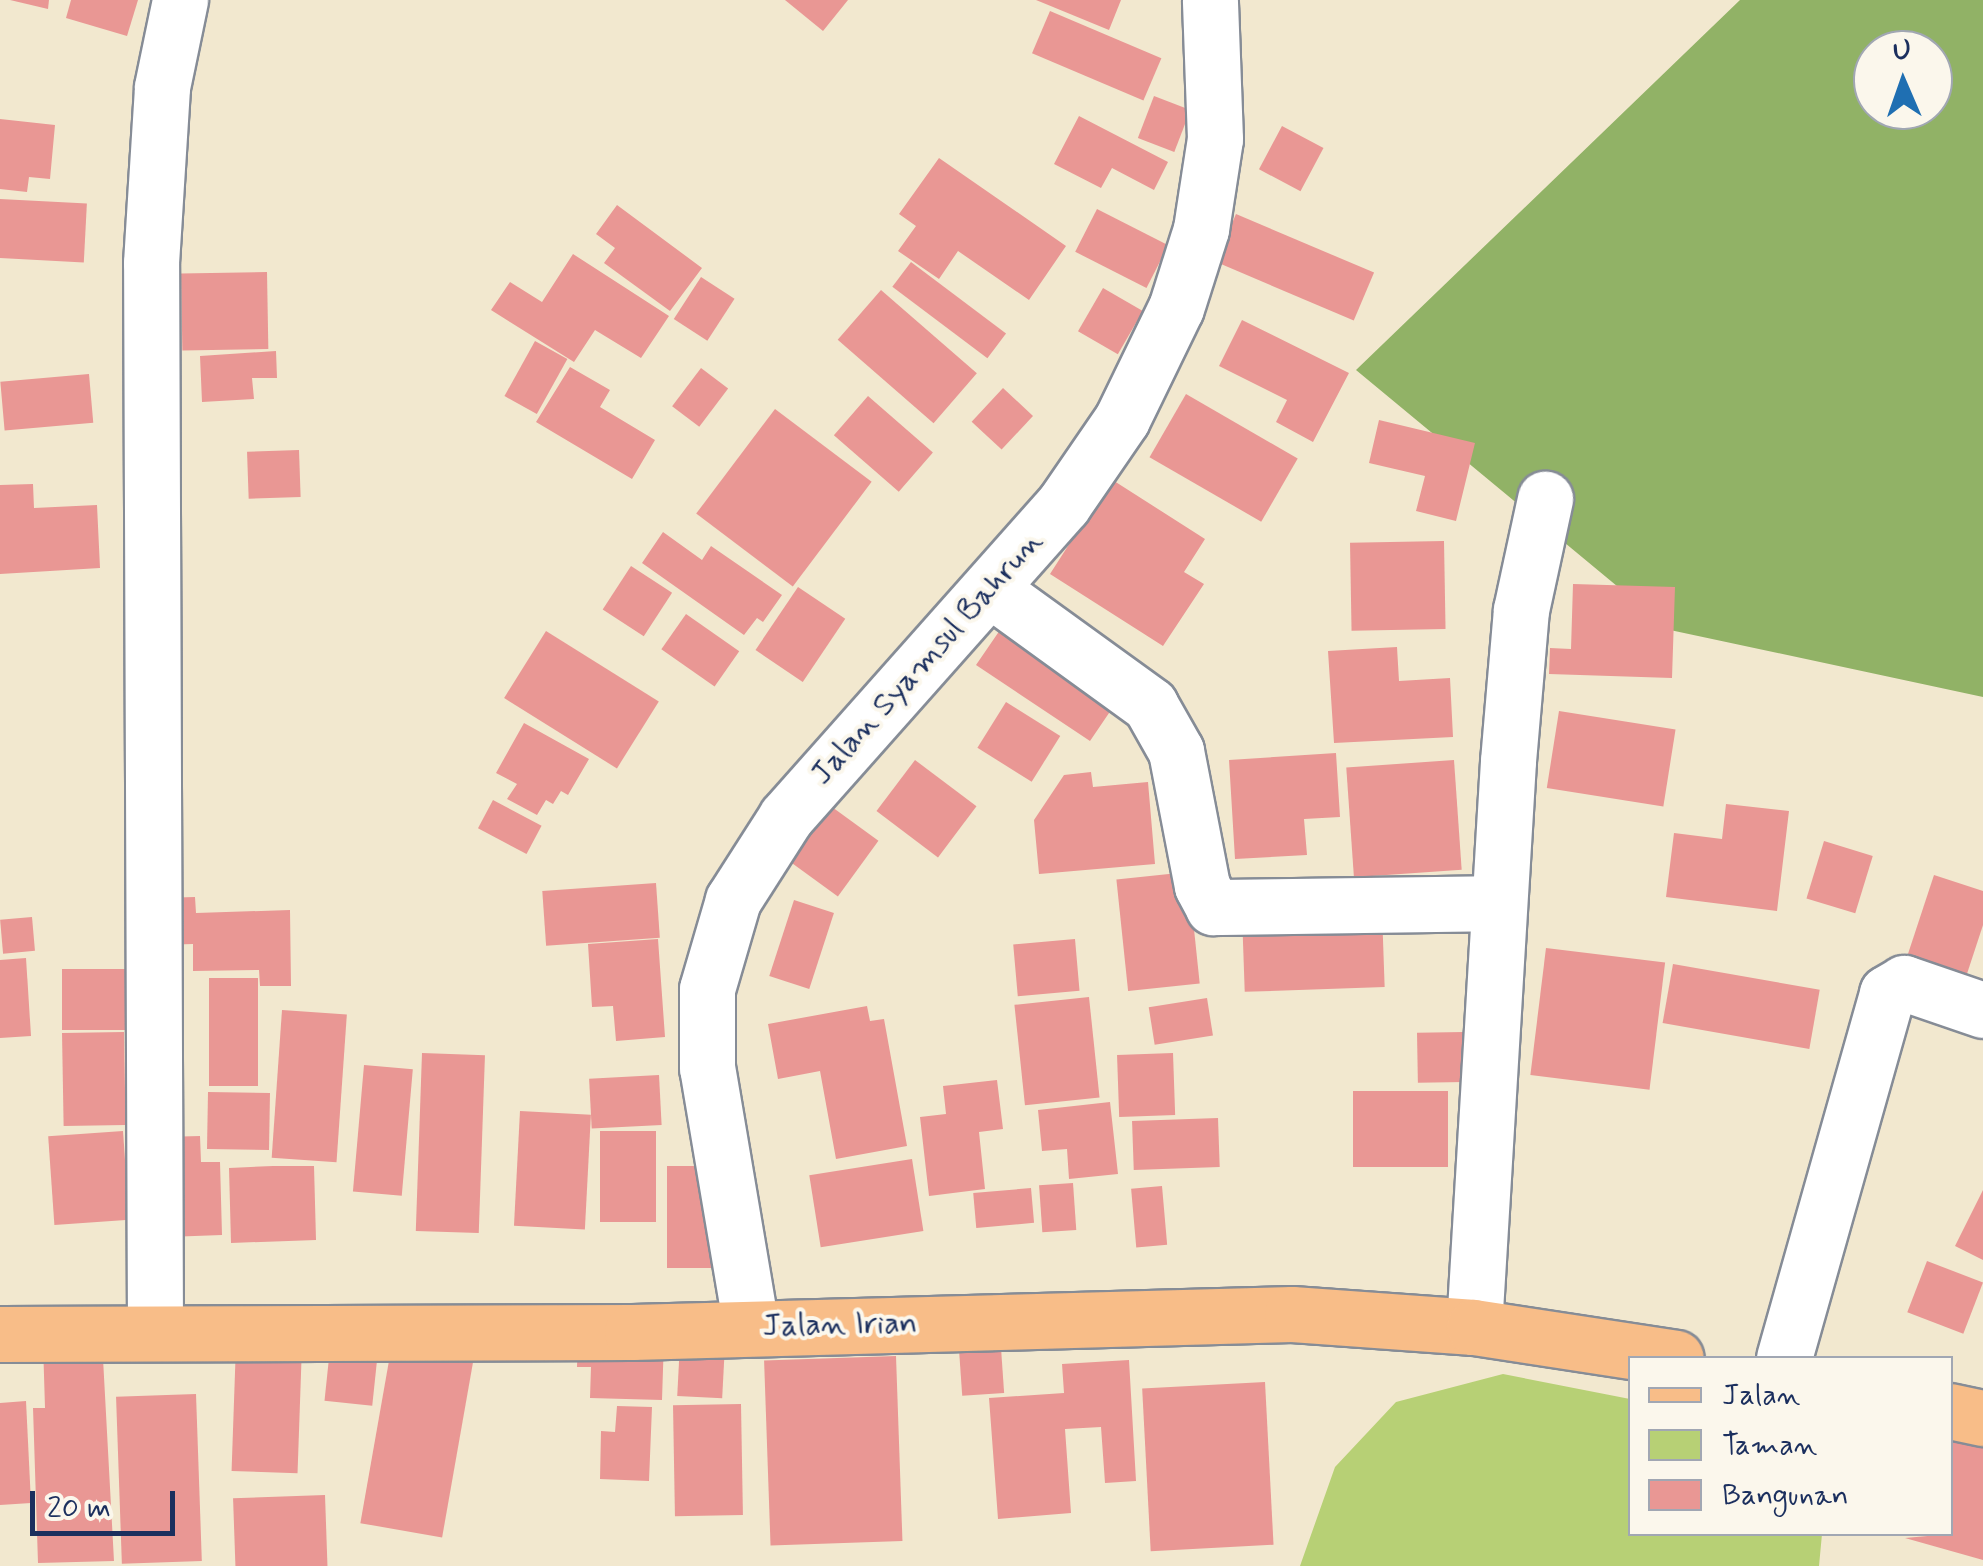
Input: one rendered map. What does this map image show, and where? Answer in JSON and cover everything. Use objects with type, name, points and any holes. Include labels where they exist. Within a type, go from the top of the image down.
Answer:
[{"type":"main road","name":"Jalan Irian","points":[[0,1334],[154,1329],[751,1327],[1292,1314],[1474,1327],[1663,1356]]},
{"type":"street","points":[[154,1329],[151,263],[162,87],[180,0]]},
{"type":"street","name":"Jalan Syamsul Bahrun","points":[[751,1327],[707,1068],[708,989],[723,930],[749,870],[786,817],[1064,505],[1122,419],[1176,308],[1201,229],[1215,138],[1210,0]]},
{"type":"street","points":[[1474,1327],[1497,903],[1521,610],[1546,499]]},
{"type":"street","points":[[990,589],[1150,705],[1176,751],[1202,886],[1214,907],[1497,903]]},
{"type":"street","points":[[1785,1356],[1887,993],[1904,983],[1983,1010]]},
{"type":"green space","points":[[1740,0],[1983,0],[1983,697],[1670,630],[1356,370]]},
{"type":"green space","points":[[1503,1374],[1628,1399],[1628,1536],[1822,1536],[1819,1566],[1300,1566],[1335,1467],[1396,1402]]},
{"type":"building","points":[[10,0],[49,0],[48,9]]},
{"type":"building","points":[[71,0],[138,0],[127,36],[66,18]]},
{"type":"building","points":[[785,0],[848,0],[823,31]]},
{"type":"building","points":[[1036,0],[1121,0],[1109,30]]},
{"type":"building","points":[[1050,11],[1161,58],[1143,101],[1032,53]]},
{"type":"building","points":[[1154,96],[1190,110],[1174,152],[1138,138]]},
{"type":"building","points":[[1079,116],[1168,162],[1154,190],[1112,168],[1101,188],[1054,164]]},
{"type":"building","points":[[0,119],[55,125],[50,179],[29,177],[27,192],[0,189]]},
{"type":"building","points":[[1282,126],[1323,148],[1300,191],[1259,169]]},
{"type":"building","points":[[939,158],[1066,246],[1029,300],[958,251],[939,279],[898,251],[916,226],[899,214]]},
{"type":"building","points":[[0,199],[87,204],[84,262],[0,258]]},
{"type":"building","points":[[617,205],[702,268],[670,311],[604,263],[615,248],[596,234]]},
{"type":"building","points":[[1097,209],[1168,245],[1146,288],[1075,252]]},
{"type":"building","points":[[1236,214],[1374,273],[1354,320],[1216,262]]},
{"type":"building","points":[[573,254],[669,316],[641,358],[595,330],[574,362],[491,310],[510,282],[542,302]]},
{"type":"building","points":[[911,262],[1006,334],[987,358],[892,287]]},
{"type":"building","points":[[267,272],[268,349],[182,350],[181,274]]},
{"type":"building","points":[[701,277],[735,299],[707,341],[674,319]]},
{"type":"building","points":[[1103,288],[1143,311],[1118,354],[1078,331]]},
{"type":"building","points":[[881,290],[977,373],[934,423],[838,340]]},
{"type":"building","points":[[1242,320],[1349,373],[1313,442],[1276,422],[1287,400],[1219,366]]},
{"type":"building","points":[[535,341],[567,359],[537,414],[504,396]]},
{"type":"building","points":[[276,351],[277,378],[252,378],[254,399],[202,402],[200,356]]},
{"type":"building","points":[[570,367],[610,390],[600,407],[655,440],[632,479],[536,422]]},
{"type":"building","points":[[701,368],[728,388],[699,427],[672,406]]},
{"type":"building","points":[[89,374],[93,423],[5,431],[0,382]]},
{"type":"building","points":[[1003,388],[1033,416],[1002,450],[972,422]]},
{"type":"building","points":[[1186,394],[1298,458],[1261,522],[1150,457]]},
{"type":"building","points":[[868,396],[933,452],[899,492],[834,435]]},
{"type":"building","points":[[775,409],[872,482],[793,586],[696,514]]},
{"type":"building","points":[[1379,420],[1475,443],[1456,521],[1416,511],[1425,476],[1369,463]]},
{"type":"building","points":[[299,450],[301,497],[249,499],[247,452]]},
{"type":"building","points":[[1111,479],[1205,539],[1184,572],[1204,584],[1163,646],[1050,574]]},
{"type":"building","points":[[33,484],[34,508],[97,505],[100,568],[0,574],[0,485]]},
{"type":"building","points":[[663,532],[702,560],[711,546],[782,595],[763,622],[757,618],[744,635],[642,563]]},
{"type":"building","points":[[1444,541],[1446,629],[1352,631],[1350,543]]},
{"type":"building","points":[[631,566],[672,593],[644,636],[603,610]]},
{"type":"building","points":[[1573,584],[1675,587],[1672,678],[1549,674],[1550,648],[1571,649]]},
{"type":"building","points":[[798,587],[845,619],[803,682],[756,650]]},
{"type":"building","points":[[686,614],[739,651],[715,687],[661,649]]},
{"type":"building","points":[[1000,630],[1045,661],[1126,688],[1090,741],[976,665]]},
{"type":"building","points":[[546,631],[659,701],[617,768],[504,698]]},
{"type":"building","points":[[1397,647],[1399,681],[1450,678],[1453,737],[1334,743],[1328,651]]},
{"type":"building","points":[[1006,702],[1060,736],[1032,782],[977,748]]},
{"type":"building","points":[[1559,711],[1676,729],[1663,806],[1547,788]]},
{"type":"building","points":[[524,723],[589,759],[568,795],[561,791],[553,804],[546,800],[537,815],[507,799],[517,784],[496,773]]},
{"type":"building","points":[[1336,753],[1340,817],[1304,819],[1307,855],[1235,859],[1229,760]]},
{"type":"building","points":[[915,760],[976,806],[938,857],[876,811]]},
{"type":"building","points":[[1454,760],[1462,870],[1354,877],[1346,768]]},
{"type":"building","points":[[1091,772],[1093,787],[1148,782],[1155,864],[1039,874],[1034,820],[1064,775]]},
{"type":"building","points":[[821,799],[878,841],[838,897],[780,855]]},
{"type":"building","points":[[493,800],[542,826],[527,854],[478,828]]},
{"type":"building","points":[[1726,804],[1789,811],[1777,911],[1666,897],[1674,833],[1722,839]]},
{"type":"building","points":[[1824,841],[1873,856],[1855,913],[1806,898]]},
{"type":"building","points":[[1188,872],[1200,983],[1128,991],[1116,880]]},
{"type":"building","points":[[1934,875],[1983,891],[1983,925],[1963,986],[1904,966]]},
{"type":"building","points":[[656,883],[660,938],[546,946],[542,891]]},
{"type":"building","points":[[195,897],[196,913],[290,910],[291,986],[260,986],[259,970],[193,971],[193,944],[160,945],[159,898]]},
{"type":"building","points":[[794,900],[834,913],[809,989],[769,976]]},
{"type":"building","points":[[1382,911],[1385,987],[1245,992],[1242,916]]},
{"type":"building","points":[[32,917],[35,951],[3,954],[0,920]]},
{"type":"building","points":[[658,939],[665,1037],[616,1041],[613,1006],[592,1007],[588,944]]},
{"type":"building","points":[[1075,939],[1080,991],[1018,996],[1013,944]]},
{"type":"building","points":[[1546,948],[1665,963],[1650,1090],[1530,1075]]},
{"type":"building","points":[[26,958],[31,1036],[0,1038],[0,960]]},
{"type":"building","points":[[1673,964],[1820,990],[1809,1049],[1663,1023]]},
{"type":"building","points":[[62,969],[142,969],[142,1030],[62,1030]]},
{"type":"building","points":[[209,978],[258,978],[258,1086],[209,1086]]},
{"type":"building","points":[[1089,997],[1100,1097],[1025,1105],[1014,1005]]},
{"type":"building","points":[[1207,998],[1213,1036],[1155,1045],[1149,1007]]},
{"type":"building","points":[[867,1006],[870,1021],[884,1019],[907,1146],[836,1159],[820,1071],[778,1079],[768,1024]]},
{"type":"building","points":[[282,1010],[347,1015],[337,1162],[272,1158]]},
{"type":"building","points":[[124,1032],[126,1125],[64,1126],[62,1033]]},
{"type":"building","points":[[1464,1032],[1465,1082],[1418,1083],[1417,1033]]},
{"type":"building","points":[[422,1053],[485,1055],[479,1233],[416,1231]]},
{"type":"building","points":[[1173,1053],[1175,1115],[1119,1117],[1117,1055]]},
{"type":"building","points":[[364,1065],[413,1069],[402,1196],[353,1192]]},
{"type":"building","points":[[659,1075],[662,1125],[592,1129],[589,1079]]},
{"type":"building","points":[[997,1080],[1003,1129],[979,1132],[985,1189],[929,1196],[920,1117],[946,1114],[943,1086]]},
{"type":"building","points":[[1353,1091],[1448,1091],[1448,1167],[1353,1167]]},
{"type":"building","points":[[208,1092],[270,1093],[269,1150],[207,1149]]},
{"type":"building","points":[[1110,1102],[1118,1174],[1069,1179],[1067,1149],[1042,1151],[1038,1110]]},
{"type":"building","points":[[520,1111],[591,1115],[585,1230],[514,1226]]},
{"type":"building","points":[[1218,1118],[1220,1167],[1134,1170],[1132,1121]]},
{"type":"building","points":[[123,1131],[129,1220],[54,1225],[48,1136]]},
{"type":"building","points":[[600,1131],[656,1131],[656,1222],[600,1222]]},
{"type":"building","points":[[200,1136],[201,1162],[220,1162],[222,1235],[167,1237],[163,1137]]},
{"type":"building","points":[[912,1159],[923,1231],[821,1247],[809,1175]]},
{"type":"building","points":[[314,1166],[316,1240],[231,1243],[229,1168]]},
{"type":"building","points":[[667,1166],[712,1166],[712,1268],[667,1268]]},
{"type":"building","points":[[1073,1183],[1076,1230],[1042,1232],[1039,1185]]},
{"type":"building","points":[[1162,1186],[1167,1245],[1136,1247],[1131,1189]]},
{"type":"building","points":[[1031,1188],[1034,1223],[976,1228],[973,1193]]},
{"type":"building","points":[[1983,1190],[1983,1260],[1955,1246]]},
{"type":"building","points":[[1927,1261],[1983,1282],[1963,1334],[1907,1312]]},
{"type":"building","points":[[578,1336],[664,1339],[662,1400],[590,1398],[591,1367],[577,1367]]},
{"type":"building","points":[[393,1338],[475,1352],[442,1538],[360,1523]]},
{"type":"building","points":[[102,1340],[114,1561],[38,1563],[33,1408],[45,1408],[43,1343]]},
{"type":"building","points":[[680,1343],[725,1345],[722,1398],[677,1396]]},
{"type":"building","points":[[236,1344],[302,1346],[298,1473],[232,1471]]},
{"type":"building","points":[[1001,1348],[1004,1393],[962,1396],[959,1351]]},
{"type":"building","points":[[896,1356],[902,1541],[771,1545],[764,1361]]},
{"type":"building","points":[[329,1358],[377,1363],[372,1406],[325,1401]]},
{"type":"building","points":[[1129,1360],[1136,1481],[1105,1483],[1101,1427],[1065,1429],[1071,1513],[998,1519],[989,1398],[1064,1393],[1062,1364]]},
{"type":"building","points":[[1265,1382],[1274,1545],[1151,1551],[1142,1388]]},
{"type":"building","points":[[196,1394],[202,1561],[122,1564],[116,1397]]},
{"type":"building","points":[[26,1401],[31,1503],[0,1505],[0,1403]]},
{"type":"building","points":[[741,1404],[743,1515],[675,1516],[673,1405]]},
{"type":"building","points":[[617,1406],[652,1407],[649,1481],[600,1479],[601,1431],[615,1432]]},
{"type":"building","points":[[1953,1430],[1983,1438],[1983,1560],[1905,1538],[1953,1536]]},
{"type":"building","points":[[325,1495],[327,1566],[235,1566],[233,1498]]}]
